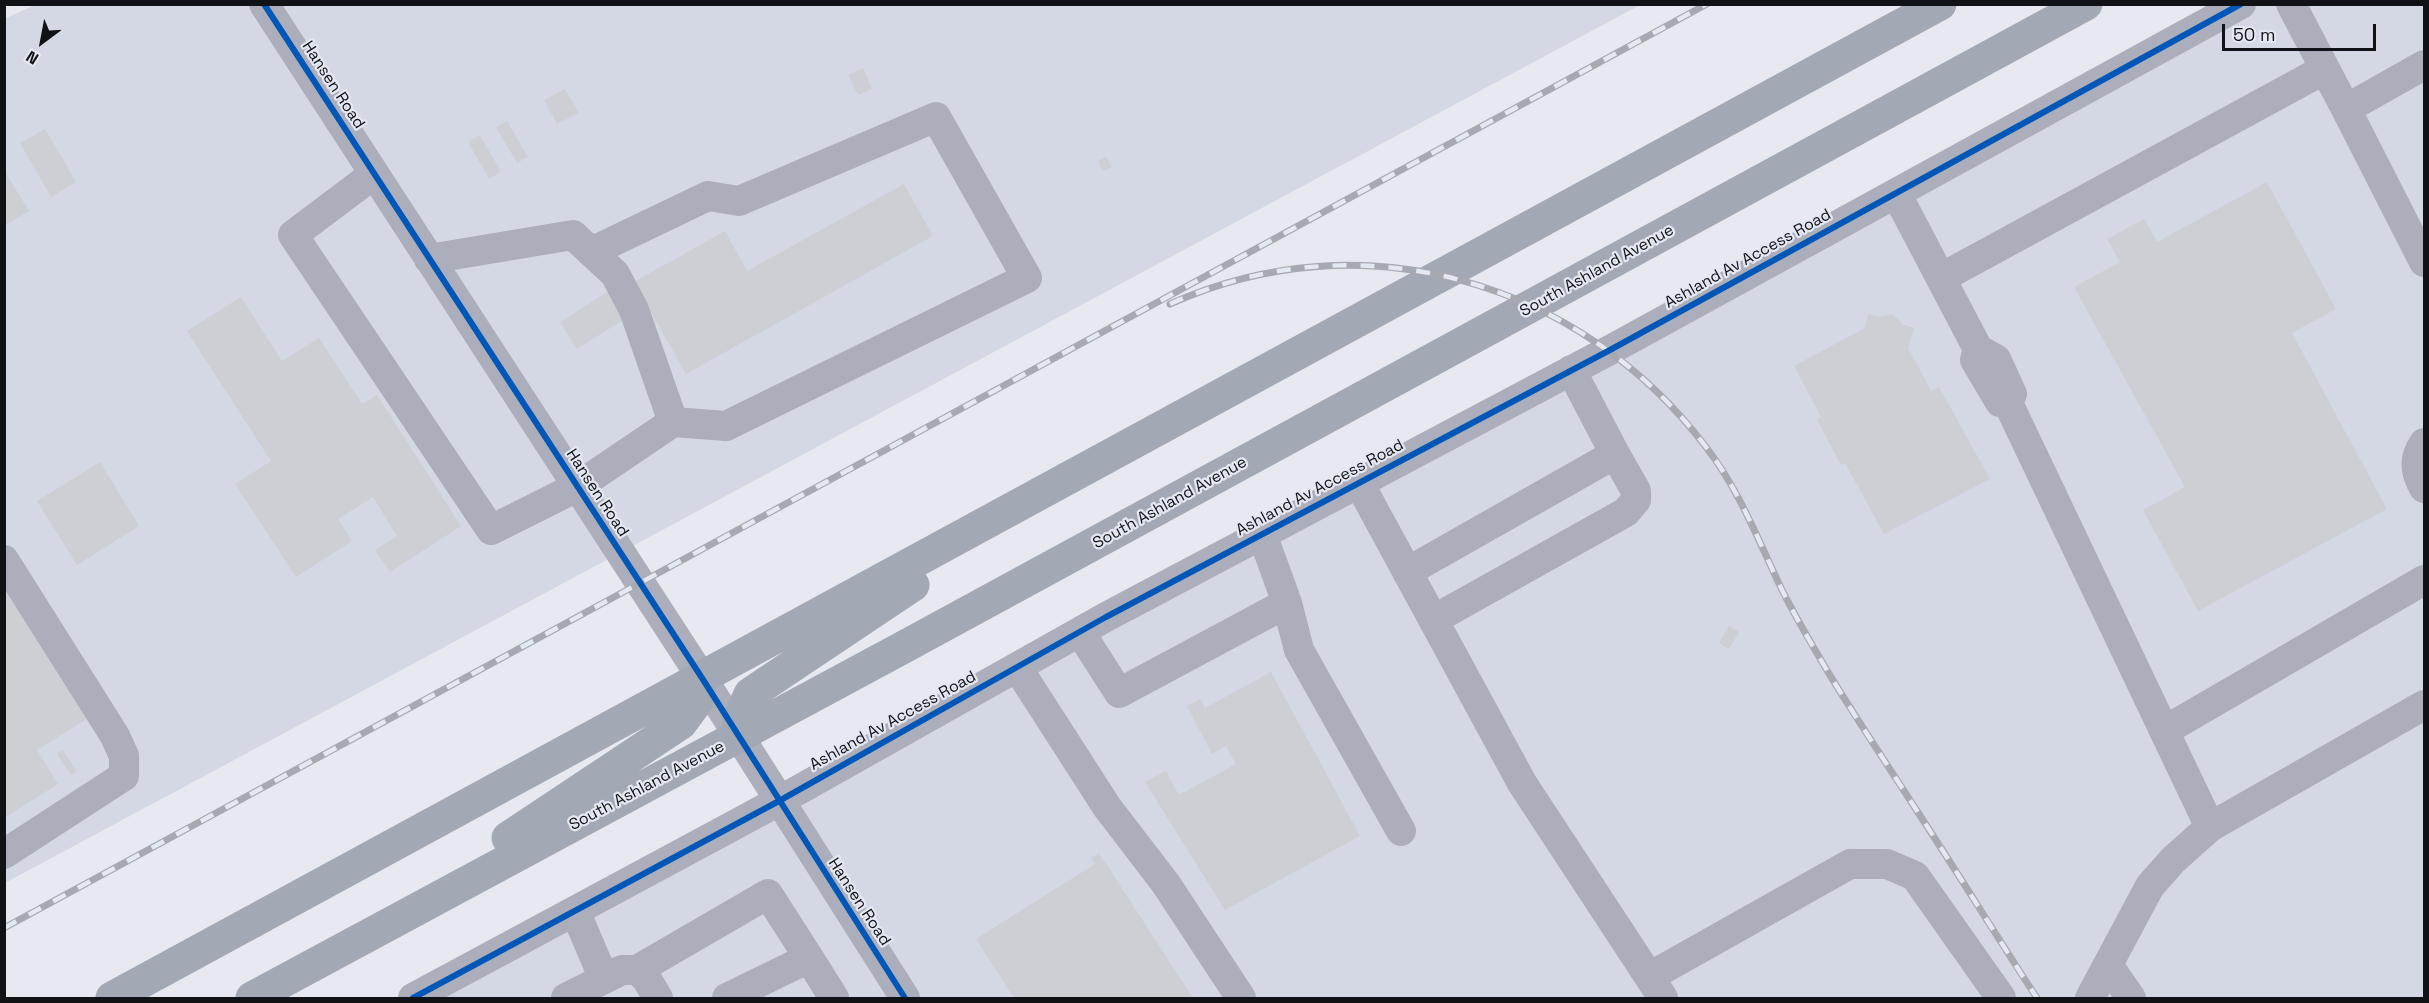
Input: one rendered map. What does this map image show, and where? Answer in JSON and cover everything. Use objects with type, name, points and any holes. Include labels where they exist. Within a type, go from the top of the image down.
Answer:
[{"type":"main road","points":[[112,999],[1940,4]]},
{"type":"main road","name":"South Ashland Avenue","points":[[252,999],[2086,4]]},
{"type":"main road","points":[[738,737],[739,718],[750,694],[947,563],[982,526]]},
{"type":"main road","points":[[386,925],[470,862],[681,723],[698,700],[702,678]]},
{"type":"street","name":"Hansen Road","points":[[264,4],[702,678],[905,999]]},
{"type":"street","name":"Ashland Av Access Road","points":[[413,999],[779,801],[1080,632],[1571,370],[2241,4]]},
{"type":"street","points":[[2291,4],[2424,262]]},
{"type":"street","points":[[2346,109],[2424,65]]},
{"type":"street","points":[[1941,278],[2325,69]]},
{"type":"street","points":[[374,174],[293,235],[491,530],[577,487],[673,422],[726,426],[1027,278],[936,117],[739,201],[708,196],[591,252]]},
{"type":"street","points":[[1896,193],[1978,348],[1975,360],[2000,402],[2008,403],[2210,827]]},
{"type":"street","points":[[429,259],[573,235],[615,274],[634,310],[673,422]]},
{"type":"street","points":[[1434,620],[1626,512],[1636,500],[1636,491],[1571,370]]},
{"type":"street","points":[[2424,443],[2417,454],[2416,474],[2424,488]]},
{"type":"street","points":[[1407,572],[1615,454]]},
{"type":"street","points":[[1359,483],[1522,783],[1656,988],[1850,864],[1887,864],[1915,876],[2001,999]]},
{"type":"street","points":[[1262,534],[1287,603],[1299,650],[1401,831]]},
{"type":"street","points":[[4,560],[115,736],[124,756],[124,776],[4,854]]},
{"type":"street","points":[[2164,731],[2424,580]]},
{"type":"street","points":[[1080,632],[1119,693],[1287,603]]},
{"type":"street","points":[[1017,668],[1107,807],[1166,884],[1241,999]]},
{"type":"street","points":[[2090,999],[2150,886],[2173,860],[2210,827],[2424,705]]},
{"type":"street","points":[[566,999],[622,970],[637,970],[768,894],[834,999]]},
{"type":"street","points":[[575,911],[604,979]]},
{"type":"street","points":[[727,999],[809,958]]},
{"type":"street","points":[[2108,965],[2131,999]]},
{"type":"street","points":[[637,970],[646,978],[658,999]]},
{"type":"shaded area","points":[[37,4],[1640,5],[5,883],[4,19]]},
{"type":"shaded area","points":[[2241,5],[2424,5],[2424,998],[415,998]]},
{"type":"building","points":[[863,68],[872,89],[858,95],[848,75]]},
{"type":"building","points":[[565,89],[579,113],[557,124],[544,100]]},
{"type":"building","points":[[507,121],[528,157],[517,163],[496,127]]},
{"type":"building","points":[[45,129],[76,182],[51,197],[20,143]]},
{"type":"building","points":[[480,135],[501,172],[489,179],[468,142]]},
{"type":"building","points":[[1106,157],[1112,167],[1103,171],[1098,161]]},
{"type":"building","points":[[4,170],[29,211],[4,226]]},
{"type":"building","points":[[2267,182],[2336,309],[2292,333],[2387,509],[2198,611],[2143,510],[2185,487],[2074,287],[2120,262],[2107,239],[2144,219],[2157,242]]},
{"type":"building","points":[[904,184],[933,236],[686,374],[634,282],[725,231],[747,271]]},
{"type":"building","points":[[609,291],[626,318],[577,349],[560,322]]},
{"type":"building","points":[[241,297],[282,361],[319,338],[362,404],[377,395],[461,526],[390,572],[375,550],[397,536],[373,497],[338,519],[352,541],[296,577],[235,484],[271,461],[187,331]]},
{"type":"building","points":[[1868,314],[1878,317],[1893,314],[1902,324],[1914,328],[1908,348],[1931,391],[1939,387],[1990,479],[1884,534],[1845,463],[1841,465],[1817,420],[1821,417],[1794,366],[1865,328]]},
{"type":"building","points":[[100,462],[139,526],[77,565],[37,501]]},
{"type":"building","points":[[4,579],[90,717],[37,750],[58,784],[4,818]]},
{"type":"building","points":[[1729,626],[1739,632],[1729,649],[1719,643]]},
{"type":"building","points":[[1271,672],[1360,836],[1225,910],[1145,782],[1166,771],[1179,795],[1236,764],[1226,746],[1212,754],[1187,706],[1200,699],[1205,708]]},
{"type":"building","points":[[63,750],[77,772],[71,775],[57,754]]},
{"type":"building","points":[[1099,853],[1193,998],[1014,998],[976,939],[1095,864],[1091,858]]},
{"type":"railway","points":[[4,928],[1707,4]]},
{"type":"railway","points":[[1170,304],[1243,278],[1318,266],[1391,268],[1464,281],[1532,306],[1597,343],[1655,390],[1706,447],[1718,464],[1748,517],[1787,600],[1828,672],[2037,998]]},
{"type":"cycle path","points":[[264,4],[702,678],[905,998]]},
{"type":"cycle path","points":[[413,998],[779,801],[1106,617],[1610,350],[2241,4]]}]
